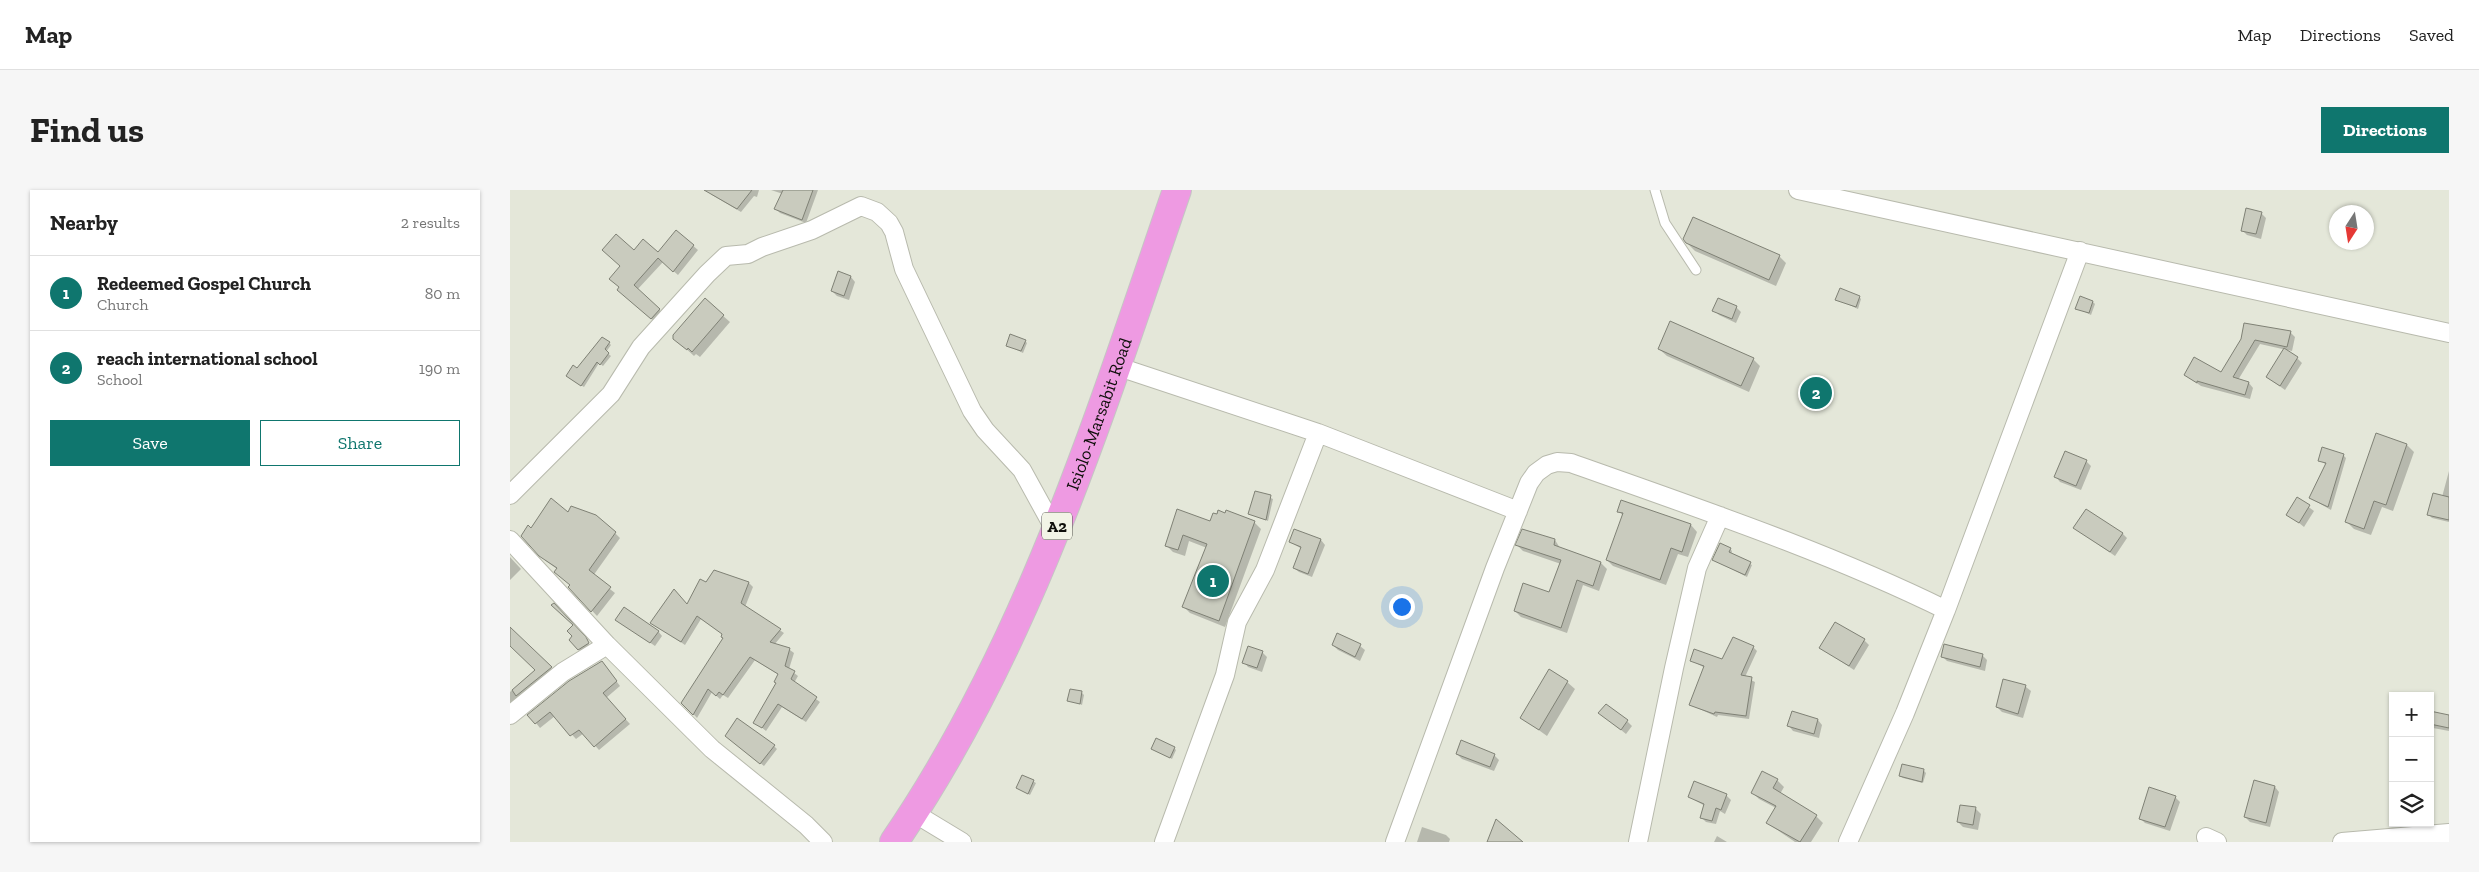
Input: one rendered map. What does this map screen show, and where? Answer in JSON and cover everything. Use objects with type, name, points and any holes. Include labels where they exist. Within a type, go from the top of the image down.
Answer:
[{"type":"highway","name":"Isiolo-Marsabit Road","points":[[894,842],[914,813],[966,726],[1018,619],[1055,530],[1116,366],[1177,190]]},
{"type":"street","points":[[1798,190],[2449,333]]},
{"type":"street","points":[[510,495],[610,394],[641,348],[707,274],[726,256],[748,254],[762,247],[800,235],[861,206],[877,212],[889,223],[894,232],[904,269],[972,410],[985,430],[1022,470],[1055,530]]},
{"type":"street","points":[[1848,842],[1905,713],[1946,610],[2080,251]]},
{"type":"street","points":[[1116,366],[1318,433],[1518,511]]},
{"type":"street","points":[[1167,841],[1226,675],[1237,622],[1265,570],[1318,433]]},
{"type":"street","points":[[1395,842],[1448,694],[1518,511],[1536,473],[1557,462],[1571,463],[1720,516],[1908,592],[1946,610]]},
{"type":"street","points":[[1638,842],[1697,568],[1720,516]]},
{"type":"street","points":[[510,540],[607,645],[712,749],[806,825],[823,842]]},
{"type":"street","points":[[510,715],[563,672],[607,645]]},
{"type":"street","points":[[914,813],[962,842]]},
{"type":"street","points":[[2342,842],[2449,834]]},
{"type":"lane","points":[[1655,190],[1665,223],[1696,270]]},
{"type":"building","points":[[704,190],[752,190],[737,209]]},
{"type":"building","points":[[783,190],[813,190],[802,220],[774,209]]},
{"type":"building","points":[[2246,208],[2262,212],[2256,234],[2241,231]]},
{"type":"building","points":[[1693,217],[1780,255],[1769,280],[1686,243],[1683,239]]},
{"type":"building","points":[[676,230],[694,245],[673,272],[658,258],[634,285],[660,309],[651,319],[617,290],[619,287],[609,279],[620,266],[602,250],[616,234],[634,250],[643,239],[658,252]]},
{"type":"building","points":[[838,271],[851,276],[844,296],[831,291]]},
{"type":"building","points":[[1840,288],[1860,296],[1856,307],[1835,300]]},
{"type":"building","points":[[2080,296],[2093,301],[2089,313],[2075,309]]},
{"type":"building","points":[[705,298],[724,315],[692,352],[673,339],[673,335]]},
{"type":"building","points":[[1718,298],[1737,306],[1732,319],[1712,311]]},
{"type":"building","points":[[1670,321],[1754,358],[1741,386],[1658,349]]},
{"type":"building","points":[[2244,323],[2291,331],[2287,347],[2255,340],[2233,377],[2249,382],[2245,395],[2197,381],[2197,383],[2184,375],[2194,357],[2221,372],[2241,339]]},
{"type":"building","points":[[1010,334],[1026,340],[1021,351],[1006,346]]},
{"type":"building","points":[[602,337],[610,342],[605,349],[609,353],[600,365],[597,362],[581,386],[566,376],[573,365],[577,368]]},
{"type":"building","points":[[2284,348],[2298,357],[2280,386],[2266,377]]},
{"type":"building","points":[[2376,433],[2407,444],[2386,505],[2374,501],[2364,529],[2345,522]]},
{"type":"building","points":[[2322,447],[2344,454],[2328,507],[2309,498],[2326,463],[2318,461]]},
{"type":"building","points":[[2065,451],[2087,460],[2076,486],[2054,477]]},
{"type":"building","points":[[1255,491],[1271,495],[1266,520],[1248,514]]},
{"type":"building","points":[[2433,493],[2449,497],[2449,520],[2427,515]]},
{"type":"building","points":[[2297,497],[2310,505],[2299,523],[2286,515]]},
{"type":"building","points":[[551,498],[568,512],[571,506],[596,515],[616,532],[589,570],[611,587],[591,612],[568,587],[570,585],[554,572],[557,568],[539,556],[521,536],[528,525],[531,528]]},
{"type":"building","points":[[1621,500],[1691,524],[1682,552],[1671,548],[1660,580],[1606,560],[1623,513],[1617,512]]},
{"type":"building","points":[[1177,509],[1210,521],[1213,513],[1217,514],[1218,510],[1225,513],[1226,510],[1255,521],[1219,621],[1182,607],[1207,544],[1183,535],[1178,550],[1165,546]]},
{"type":"building","points":[[2086,509],[2123,533],[2110,552],[2073,528]]},
{"type":"building","points":[[1294,529],[1321,539],[1308,574],[1293,568],[1301,547],[1289,542]]},
{"type":"building","points":[[1522,529],[1555,539],[1554,545],[1601,562],[1593,586],[1577,580],[1561,628],[1514,611],[1523,583],[1549,592],[1561,560],[1515,545]]},
{"type":"building","points":[[1720,543],[1731,548],[1729,552],[1751,562],[1745,575],[1712,560]]},
{"type":"building","points":[[714,570],[749,582],[741,603],[781,629],[770,642],[790,648],[785,666],[795,671],[791,679],[817,697],[802,719],[778,704],[762,728],[753,723],[776,683],[774,682],[778,674],[750,657],[723,695],[719,692],[716,696],[708,689],[693,715],[681,703],[723,638],[721,637],[722,634],[697,616],[681,642],[650,623],[674,589],[687,604],[700,579],[706,582]]},
{"type":"building","points":[[554,603],[586,637],[589,643],[578,650],[569,640],[572,636],[567,631],[573,625],[551,605]]},
{"type":"building","points":[[624,607],[659,631],[650,643],[615,620]]},
{"type":"building","points":[[1835,622],[1865,639],[1849,666],[1819,648]]},
{"type":"building","points":[[510,627],[552,667],[516,696],[512,690],[535,670],[510,646]]},
{"type":"building","points":[[1337,633],[1361,644],[1355,657],[1332,645]]},
{"type":"building","points":[[1733,637],[1754,646],[1741,675],[1752,677],[1746,716],[1715,712],[1714,714],[1689,705],[1704,666],[1690,661],[1694,649],[1722,659]]},
{"type":"building","points":[[1944,644],[1983,654],[1980,667],[1941,657]]},
{"type":"building","points":[[1248,646],[1263,651],[1257,668],[1242,663]]},
{"type":"building","points":[[602,661],[617,681],[603,693],[626,719],[594,747],[579,730],[570,736],[550,712],[535,724],[527,715],[569,681]]},
{"type":"building","points":[[1549,669],[1568,681],[1539,730],[1520,718]]},
{"type":"building","points":[[2003,679],[2026,685],[2018,714],[1996,707]]},
{"type":"building","points":[[1070,689],[1082,691],[1080,704],[1067,701]]},
{"type":"building","points":[[1606,704],[1628,720],[1621,730],[1598,713]]},
{"type":"building","points":[[1792,711],[1818,719],[1814,734],[1787,726]]},
{"type":"building","points":[[2434,712],[2449,715],[2449,728],[2434,725]]},
{"type":"building","points":[[737,718],[775,745],[760,764],[725,736]]},
{"type":"building","points":[[1156,738],[1175,747],[1170,758],[1151,749]]},
{"type":"building","points":[[1461,740],[1495,754],[1490,767],[1456,754]]},
{"type":"building","points":[[1902,764],[1924,769],[1922,782],[1899,776]]},
{"type":"building","points":[[1762,771],[1778,779],[1773,788],[1817,815],[1800,842],[1766,823],[1776,806],[1751,793]]},
{"type":"building","points":[[1022,775],[1034,780],[1028,794],[1016,788]]},
{"type":"building","points":[[2254,780],[2275,786],[2266,823],[2244,817]]},
{"type":"building","points":[[1694,781],[1727,794],[1721,810],[1716,808],[1712,821],[1700,818],[1704,804],[1688,797]]},
{"type":"building","points":[[2149,787],[2176,796],[2165,827],[2139,819]]},
{"type":"building","points":[[1960,805],[1976,807],[1973,825],[1957,822]]},
{"type":"building","points":[[1496,819],[1523,842],[1487,842]]},
{"type":"place","name":"reach international school","points":[[1816,393]]},
{"type":"place","name":"Redeemed Gospel Church","points":[[1213,581]]}]
